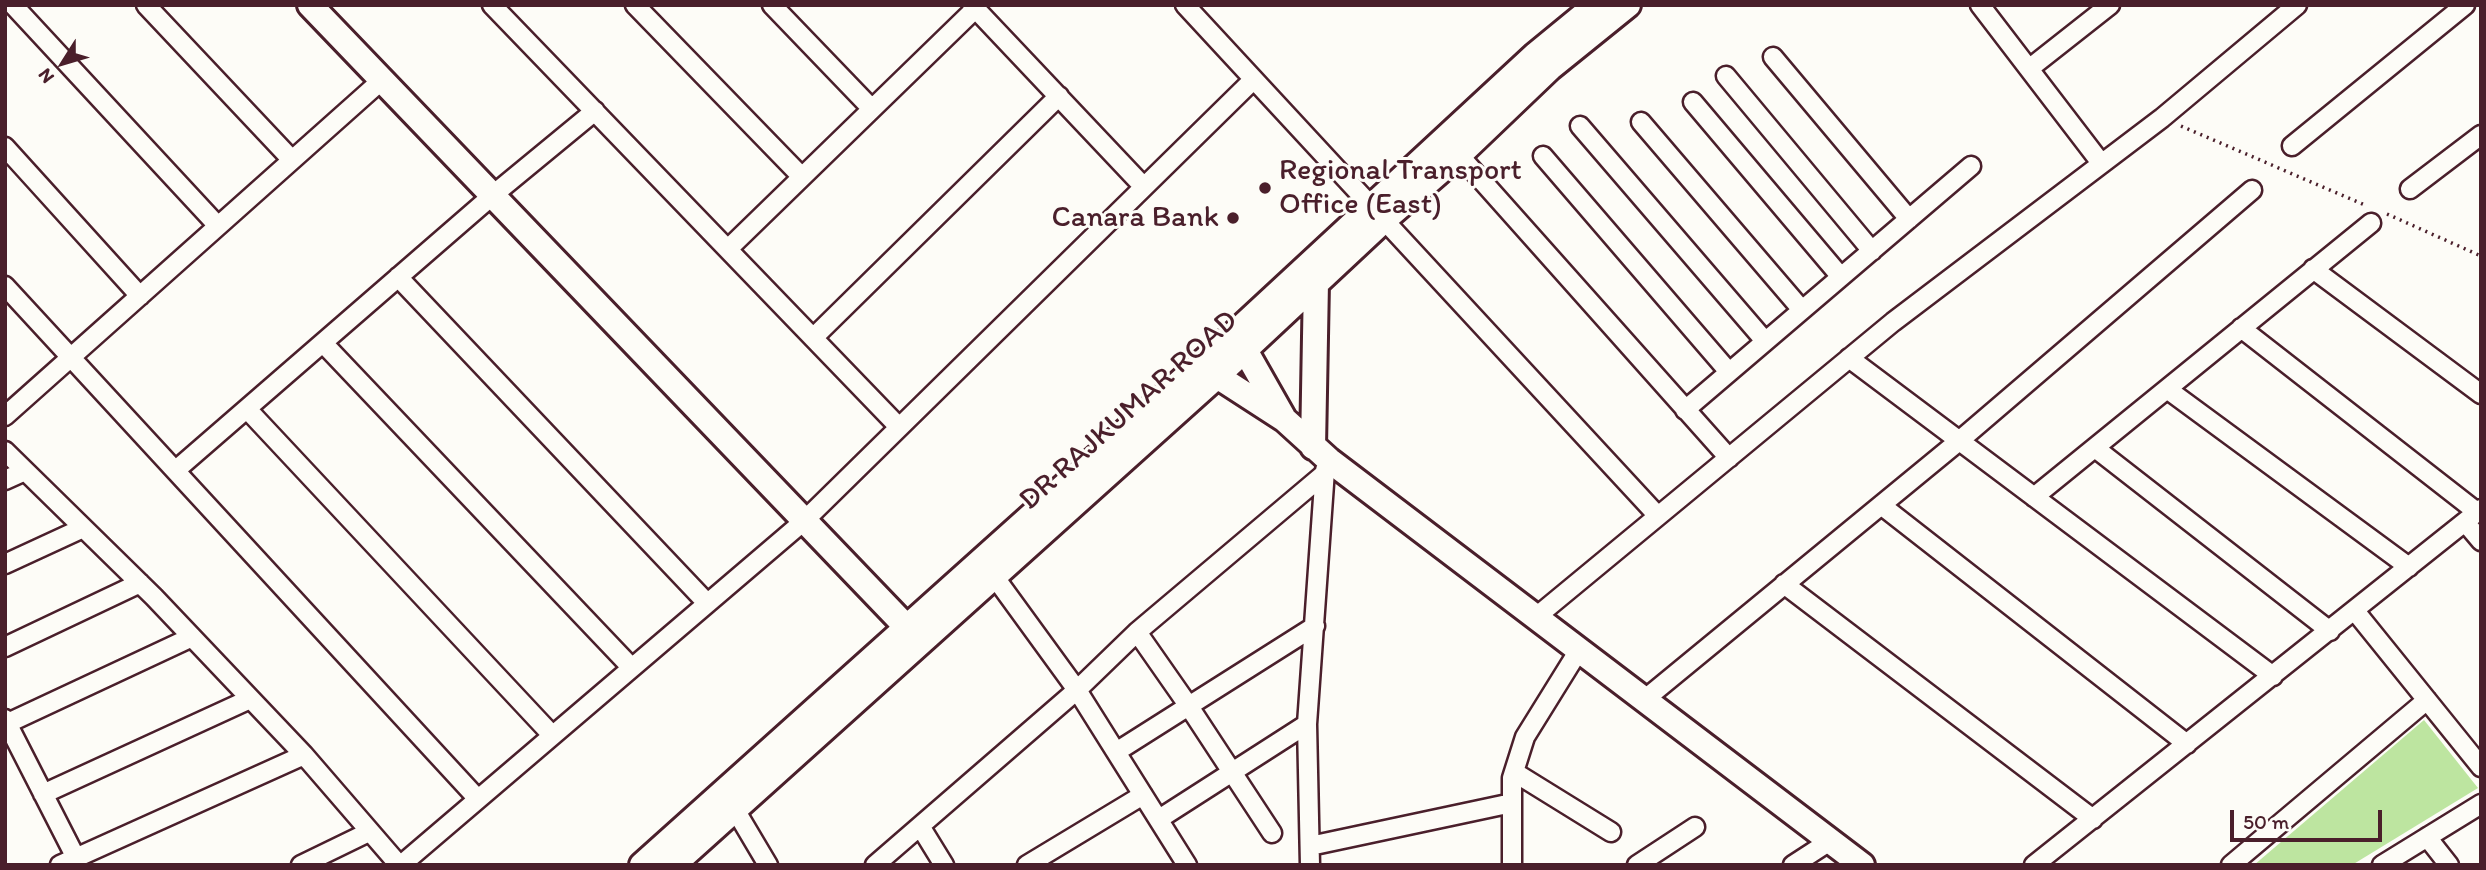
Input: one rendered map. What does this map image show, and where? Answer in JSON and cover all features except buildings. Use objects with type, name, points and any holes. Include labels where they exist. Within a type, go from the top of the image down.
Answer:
[{"type":"main road","points":[[310,5],[914,635]]},
{"type":"main road","name":"DR RAJKUMAR ROAD","points":[[1378,214],[1459,155],[1611,8]]},
{"type":"main road","name":"DR RAJKUMAR ROAD","points":[[914,635],[994,576],[1210,368],[1378,214],[1535,55],[1611,8]]},
{"type":"main road","points":[[1310,276],[1322,461]]},
{"type":"main road","points":[[1240,340],[1285,420],[1322,461],[1536,617],[1862,865]]},
{"type":"main road","points":[[1210,368],[1285,420]]},
{"type":"main road","name":"DR RAJKUMAR ROAD","points":[[642,865],[729,800],[1210,368]]},
{"type":"main road","name":"DR RAJKUMAR ROAD","points":[[673,865],[729,800]]},
{"type":"street","points":[[13,5],[218,226]]},
{"type":"street","points":[[146,5],[292,160]]},
{"type":"street","points":[[492,5],[900,427]]},
{"type":"street","points":[[635,5],[802,177]]},
{"type":"street","points":[[772,5],[872,109]]},
{"type":"street","points":[[1185,5],[1658,516]]},
{"type":"street","points":[[1980,5],[2102,163]]},
{"type":"street","points":[[2030,68],[2110,5]]},
{"type":"street","points":[[1536,617],[1893,322],[2162,118],[2297,5]]},
{"type":"street","points":[[2292,146],[2465,5]]},
{"type":"street","points":[[729,249],[974,7],[1144,187]]},
{"type":"street","points":[[1773,57],[1909,219]]},
{"type":"street","points":[[1726,76],[1872,251]]},
{"type":"street","points":[[5,416],[382,80]]},
{"type":"street","points":[[5,451],[140,583],[304,755],[400,865],[804,520],[1253,80]]},
{"type":"street","points":[[813,338],[1059,96]]},
{"type":"street","points":[[1693,102],[1841,277]]},
{"type":"street","points":[[176,470],[493,195],[595,111]]},
{"type":"street","points":[[1641,122],[1802,310]]},
{"type":"street","points":[[1580,126],[1765,341]]},
{"type":"street","points":[[2410,189],[2481,135]]},
{"type":"street","points":[[5,147],[140,296]]},
{"type":"street","points":[[1459,155],[1729,458]]},
{"type":"street","points":[[1544,156],[1730,372]]},
{"type":"street","points":[[1685,410],[1971,166]]},
{"type":"street","points":[[1644,699],[1959,441],[2252,190]]},
{"type":"street","points":[[2034,498],[2376,215]]},
{"type":"street","points":[[2313,269],[2481,394]]},
{"type":"street","points":[[398,277],[707,603]]},
{"type":"street","points":[[5,286],[477,798]]},
{"type":"street","points":[[2241,328],[2474,514],[2481,541]]},
{"type":"street","points":[[323,343],[631,667]]},
{"type":"street","points":[[1849,358],[2273,676]]},
{"type":"street","points":[[2167,389],[2409,567]]},
{"type":"street","points":[[247,409],[552,735]]},
{"type":"street","points":[[2095,448],[2330,631]]},
{"type":"street","points":[[1310,865],[1307,724],[1315,626],[1322,461]]},
{"type":"street","points":[[875,865],[1077,690],[1322,461]]},
{"type":"street","points":[[5,480],[25,471]]},
{"type":"street","points":[[1881,505],[2187,744]]},
{"type":"street","points":[[2034,865],[2474,514]]},
{"type":"street","points":[[5,564],[83,528]]},
{"type":"street","points":[[994,576],[1077,690],[1187,865]]},
{"type":"street","points":[[5,647],[140,583]]},
{"type":"street","points":[[1784,584],[2092,819]]},
{"type":"street","points":[[2355,611],[2481,767]]},
{"type":"street","points":[[1116,752],[1315,626]]},
{"type":"street","points":[[1137,632],[1232,770],[1272,834]]},
{"type":"street","points":[[192,638],[6,721],[43,794],[68,861],[304,755]]},
{"type":"street","points":[[1512,865],[1514,772],[1525,737],[1579,650]]},
{"type":"street","points":[[43,794],[250,699]]},
{"type":"street","points":[[2231,865],[2427,701]]},
{"type":"street","points":[[1159,819],[1307,724]]},
{"type":"street","points":[[1514,772],[1611,832]]},
{"type":"street","points":[[1036,862],[1143,795]]},
{"type":"street","points":[[729,800],[768,865]]},
{"type":"street","points":[[1310,846],[1512,803]]},
{"type":"street","points":[[2382,865],[2481,804]]},
{"type":"street","points":[[920,826],[944,865]]},
{"type":"street","points":[[1637,865],[1695,827]]},
{"type":"street","points":[[301,865],[369,832]]},
{"type":"street","points":[[2427,837],[2449,865]]},
{"type":"street","points":[[1793,865],[1830,841]]},
{"type":"path","points":[[2162,118],[2376,215],[2481,256]]},
{"type":"green space","points":[[2424,720],[2478,788],[2352,865],[2254,865]]},
{"type":"place","name":"Regional Transport Office (East)","points":[[1265,188]]},
{"type":"place","name":"Canara Bank","points":[[1233,218]]}]
